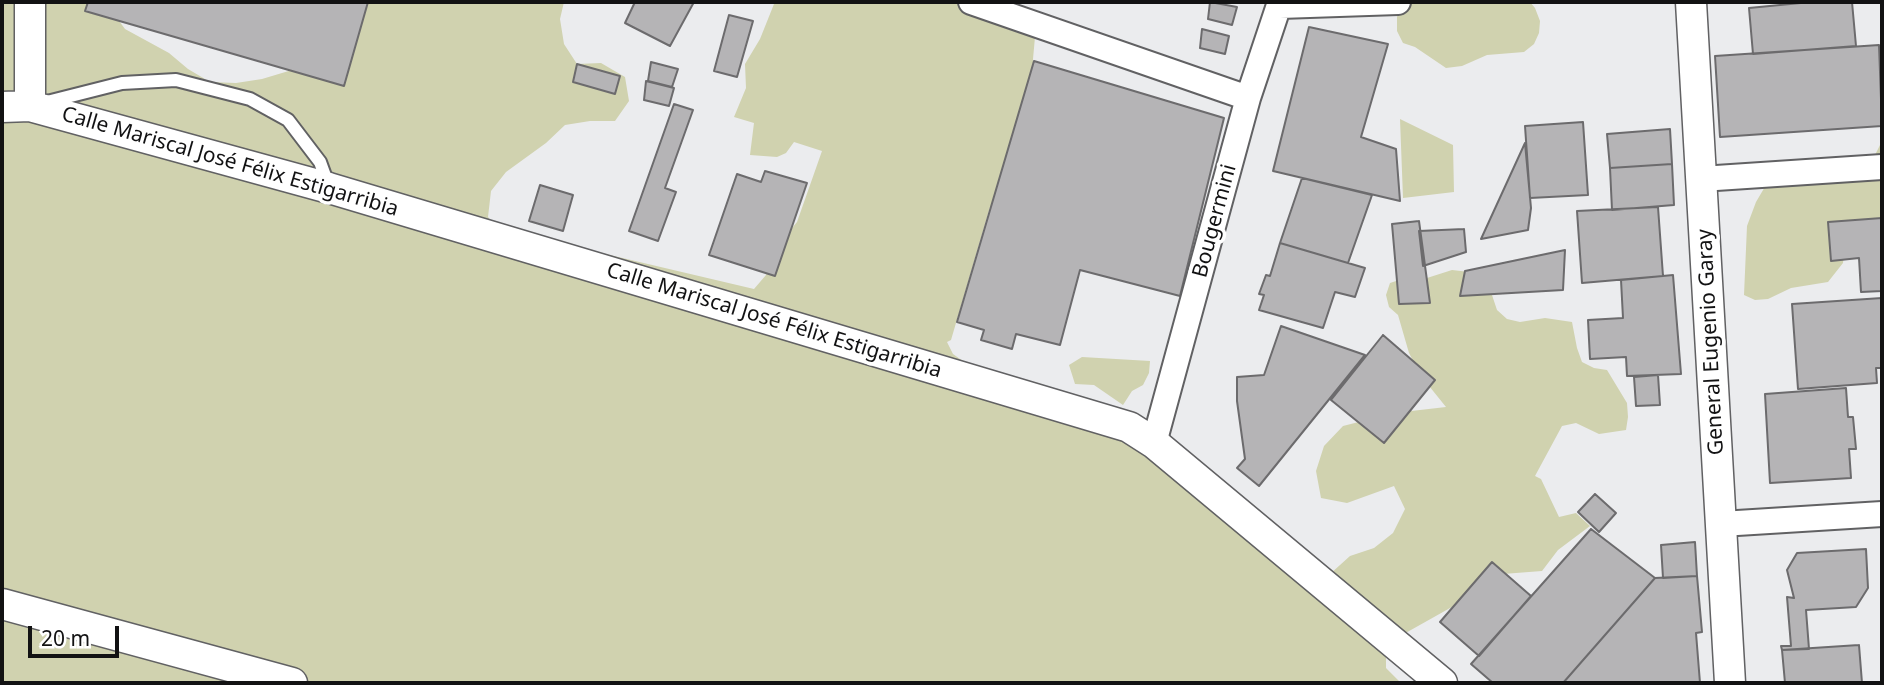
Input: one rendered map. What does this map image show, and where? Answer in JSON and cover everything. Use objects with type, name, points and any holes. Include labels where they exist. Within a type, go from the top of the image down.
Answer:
[{"type":"street","points":[[16,107],[30,2]]},
{"type":"street","points":[[971,2],[1248,98]]},
{"type":"street","points":[[1280,4],[1398,2]]},
{"type":"street","name":"General Eugenio Garay","points":[[1691,2],[1730,683]]},
{"type":"street","name":"Bougermini","points":[[1154,443],[1248,98],[1280,4]]},
{"type":"street","name":"Calle Mariscal José Félix Estigarribia","points":[[16,107],[329,188],[1129,427],[1154,443],[1442,683]]},
{"type":"street","points":[[1701,178],[1882,167]]},
{"type":"street","points":[[1721,524],[1882,514]]},
{"type":"street","points":[[2,604],[292,683]]},
{"type":"lane","points":[[16,107],[93,89],[149,80],[176,79],[250,99],[288,120],[320,162],[329,188]]},
{"type":"green space","points":[[2,2],[105,2],[125,29],[169,53],[188,69],[210,82],[236,83],[262,79],[312,64],[358,11],[359,2],[564,2],[560,19],[564,44],[577,64],[601,63],[625,77],[629,101],[615,121],[565,125],[546,143],[506,172],[491,191],[488,217],[504,237],[580,248],[754,289],[766,275],[775,249],[797,222],[822,151],[794,142],[786,153],[777,157],[750,155],[754,123],[734,117],[746,88],[745,64],[760,39],[774,4],[960,2],[1035,37],[1033,59],[1041,125],[1011,191],[990,207],[951,340],[947,342],[953,354],[974,369],[1122,418],[1147,420],[1330,574],[1350,556],[1374,548],[1393,533],[1405,509],[1394,486],[1347,503],[1321,498],[1316,471],[1324,446],[1343,426],[1394,413],[1446,407],[1421,376],[1409,353],[1398,315],[1389,307],[1386,295],[1390,283],[1402,279],[1427,278],[1452,270],[1478,273],[1488,283],[1497,310],[1507,319],[1520,322],[1545,318],[1572,322],[1582,362],[1607,370],[1627,403],[1626,430],[1599,434],[1576,423],[1562,426],[1535,476],[1541,479],[1559,517],[1576,513],[1590,526],[1558,550],[1542,571],[1490,575],[1459,603],[1386,644],[1386,668],[1401,683],[2,683]]},
{"type":"green space","points":[[1402,2],[1530,2],[1540,21],[1539,33],[1534,44],[1524,52],[1487,55],[1462,66],[1446,68],[1415,47],[1403,43],[1397,31],[1397,17]]},
{"type":"green space","points":[[1400,119],[1453,145],[1454,192],[1403,198]]},
{"type":"green space","points":[[1882,141],[1882,232],[1858,230],[1844,251],[1843,263],[1828,282],[1791,288],[1768,299],[1755,300],[1744,295],[1747,226],[1756,202],[1776,168],[1874,157]]},
{"type":"green space","points":[[1082,357],[1150,361],[1149,373],[1143,385],[1132,391],[1123,405],[1094,385],[1075,384],[1069,365]]},
{"type":"building","points":[[88,2],[368,2],[344,86],[85,11]]},
{"type":"building","points":[[635,2],[694,2],[670,46],[625,23]]},
{"type":"building","points":[[1210,2],[1237,7],[1232,25],[1208,19]]},
{"type":"building","points":[[1811,2],[1852,2],[1856,46],[1753,54],[1749,8]]},
{"type":"building","points":[[729,15],[753,21],[737,77],[714,71]]},
{"type":"building","points":[[1309,27],[1388,44],[1361,137],[1396,149],[1400,201],[1273,171]]},
{"type":"building","points":[[1202,29],[1229,36],[1225,54],[1200,48]]},
{"type":"building","points":[[1879,45],[1882,126],[1720,137],[1715,56]]},
{"type":"building","points":[[1034,61],[1224,118],[1180,296],[1080,270],[1060,345],[1016,334],[1012,349],[981,340],[984,330],[957,322]]},
{"type":"building","points":[[651,62],[678,69],[672,87],[648,81]]},
{"type":"building","points":[[577,64],[620,76],[615,94],[573,82]]},
{"type":"building","points":[[646,81],[674,88],[669,106],[644,100]]},
{"type":"building","points":[[674,104],[693,110],[665,188],[676,192],[658,241],[629,231]]},
{"type":"building","points":[[1583,122],[1588,195],[1530,198],[1525,126]]},
{"type":"building","points":[[1670,129],[1672,164],[1610,168],[1607,134]]},
{"type":"building","points":[[1525,143],[1531,208],[1528,230],[1481,239]]},
{"type":"building","points":[[1672,164],[1674,205],[1612,210],[1610,168]]},
{"type":"building","points":[[765,171],[807,183],[775,276],[709,255],[737,174],[761,182]]},
{"type":"building","points":[[1302,178],[1372,195],[1348,263],[1280,243]]},
{"type":"building","points":[[540,185],[573,195],[563,231],[529,221]]},
{"type":"building","points":[[1658,207],[1663,276],[1582,283],[1577,211]]},
{"type":"building","points":[[1882,218],[1882,291],[1861,292],[1859,258],[1831,261],[1828,222]]},
{"type":"building","points":[[1419,221],[1430,303],[1399,304],[1392,224]]},
{"type":"building","points":[[1464,229],[1466,252],[1423,266],[1419,231]]},
{"type":"building","points":[[1280,243],[1365,268],[1355,297],[1335,292],[1323,328],[1259,310],[1264,295],[1259,294],[1266,275],[1270,276]]},
{"type":"building","points":[[1565,250],[1563,290],[1460,296],[1465,271]]},
{"type":"building","points":[[1673,275],[1681,374],[1627,376],[1626,357],[1590,359],[1588,320],[1623,318],[1621,280]]},
{"type":"building","points":[[1882,298],[1882,368],[1876,368],[1877,383],[1798,389],[1792,304]]},
{"type":"building","points":[[1281,326],[1365,355],[1259,486],[1237,468],[1245,459],[1237,401],[1237,377],[1264,375]]},
{"type":"building","points":[[1383,335],[1435,380],[1384,443],[1331,400]]},
{"type":"building","points":[[1658,375],[1660,405],[1636,406],[1634,377]]},
{"type":"building","points":[[1846,388],[1848,417],[1853,417],[1856,449],[1849,449],[1851,478],[1770,483],[1765,394]]},
{"type":"building","points":[[1595,494],[1616,513],[1599,532],[1578,512]]},
{"type":"building","points":[[1591,529],[1655,578],[1563,683],[1493,683],[1471,664]]},
{"type":"building","points":[[1695,542],[1697,576],[1663,578],[1661,545]]},
{"type":"building","points":[[1866,549],[1868,588],[1856,607],[1806,610],[1809,649],[1782,650],[1781,646],[1791,646],[1787,597],[1794,598],[1787,570],[1797,553]]},
{"type":"building","points":[[1492,562],[1531,596],[1479,656],[1440,622]]},
{"type":"building","points":[[1697,576],[1702,632],[1696,633],[1700,683],[1563,683],[1655,578]]},
{"type":"building","points":[[1859,645],[1862,683],[1785,683],[1782,650]]}]
